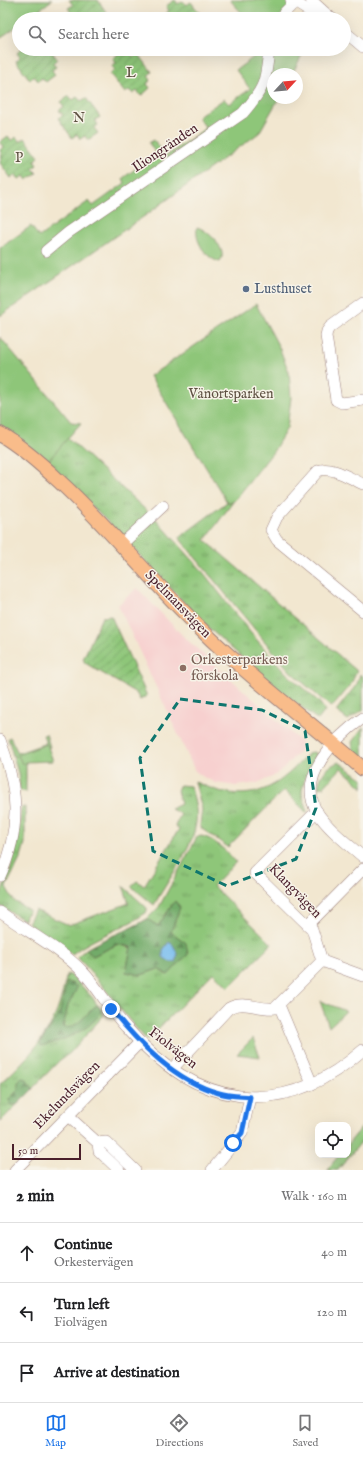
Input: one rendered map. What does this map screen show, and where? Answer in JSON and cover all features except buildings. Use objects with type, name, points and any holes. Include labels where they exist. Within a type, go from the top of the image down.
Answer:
[{"type":"main road","name":"Spelmansvägen","points":[[0,434],[37,460],[69,490],[122,544],[185,614],[225,652],[363,769]]},
{"type":"street","points":[[311,0],[324,12]]},
{"type":"street","points":[[287,12],[294,1],[311,12]]},
{"type":"street","points":[[351,36],[363,47]]},
{"type":"street","name":"Iliongränden","points":[[46,251],[75,228],[243,113],[258,96],[268,73],[269,56]]},
{"type":"street","points":[[363,304],[330,326],[327,330],[326,336],[336,400],[342,403],[363,400]]},
{"type":"street","points":[[363,484],[332,471],[318,471],[277,517],[271,530],[277,540],[363,611]]},
{"type":"street","points":[[122,544],[163,506]]},
{"type":"street","points":[[363,718],[350,727],[335,744],[319,764],[311,783],[311,792],[317,811],[324,820],[363,857]]},
{"type":"street","points":[[0,740],[14,782],[17,805],[9,854],[0,876]]},
{"type":"street","name":"Klangvägen","points":[[317,811],[255,873],[312,929],[322,960]]},
{"type":"street","points":[[308,926],[363,869]]},
{"type":"street","name":"Fiolvägen","points":[[0,912],[56,951],[83,972],[126,1027],[140,1042],[172,1069],[203,1088],[220,1094],[250,1097],[280,1095],[312,1084],[349,1062],[363,1050]]},
{"type":"street","points":[[172,1069],[229,1008],[240,1004],[268,1009],[275,1008],[322,960],[363,976]]},
{"type":"street","points":[[279,1005],[312,1084]]},
{"type":"street","name":"Ekelundsvägen","points":[[15,1170],[140,1042]]},
{"type":"street","points":[[212,1170],[242,1133],[250,1097]]},
{"type":"street","points":[[68,1116],[98,1143],[99,1151],[119,1170]]},
{"type":"street","points":[[98,1143],[106,1142],[136,1170]]},
{"type":"highlighted area","points":[[180,699],[262,710],[305,731],[316,808],[296,859],[227,886],[153,851],[140,758]]},
{"type":"shaded area","name":"Orkesterparkens förskola","points":[[137,588],[184,637],[300,741],[301,750],[282,770],[272,777],[257,783],[236,786],[216,783],[195,771],[118,605]]},
{"type":"green space","points":[[0,0],[52,0],[36,12],[12,12],[12,30],[0,38]]},
{"type":"green space","points":[[69,0],[98,0],[106,12],[70,12],[68,8],[73,5]]},
{"type":"green space","points":[[175,0],[178,4],[183,1],[186,5],[191,2],[199,12],[168,12],[169,11],[166,6]]},
{"type":"green space","points":[[230,0],[295,0],[285,12],[241,12]]},
{"type":"green space","points":[[19,56],[55,56],[57,59],[53,63],[56,67],[52,70],[55,75],[46,82],[42,78],[38,81],[34,76],[30,80],[16,61]]},
{"type":"green space","name":"L","points":[[116,56],[140,56],[152,72],[148,76],[151,80],[147,84],[150,88],[141,96],[137,91],[133,94],[129,90],[125,93],[110,74],[115,70],[112,66],[116,63],[113,58]]},
{"type":"green space","points":[[255,56],[301,56],[295,68],[267,68],[267,104],[276,104],[259,133],[146,215],[0,316],[0,248],[31,226],[39,237],[89,201],[93,206],[125,183],[123,178],[156,154],[149,143],[154,140],[166,156],[206,128],[198,117],[224,99],[229,104],[250,89],[236,70]]},
{"type":"green space","name":"N","points":[[69,96],[73,100],[77,97],[81,101],[86,98],[100,117],[95,120],[98,125],[94,128],[98,133],[88,140],[85,136],[80,139],[77,134],[72,138],[58,118],[63,115],[59,110],[64,107],[61,102]]},
{"type":"green space","name":"P","points":[[8,136],[12,141],[16,137],[20,142],[25,138],[39,157],[34,161],[37,165],[33,169],[37,173],[27,180],[24,176],[19,179],[16,175],[11,178],[0,163],[2,155],[0,150],[3,147],[0,142]]},
{"type":"green space","points":[[197,227],[211,236],[220,246],[222,257],[220,262],[210,257],[202,248],[197,238]]},
{"type":"green space","name":"Vänortsparken","points":[[256,304],[279,347],[289,372],[291,398],[287,428],[273,452],[235,500],[233,502],[227,502],[150,376]]},
{"type":"green space","points":[[0,337],[71,422],[81,423],[47,462],[0,429]]},
{"type":"green space","points":[[0,375],[150,514],[124,538],[47,462]]},
{"type":"green space","points":[[227,502],[233,502],[205,540],[357,671],[350,686],[331,707],[290,671],[180,539],[180,537]]},
{"type":"green space","points":[[155,518],[199,567],[250,632],[286,673],[320,703],[325,711],[318,720],[278,689],[204,624],[128,543]]},
{"type":"green space","points":[[111,616],[147,696],[140,700],[136,693],[85,663],[83,659],[102,617]]},
{"type":"green space","points":[[360,674],[363,677],[363,710],[348,720],[336,711],[357,684]]},
{"type":"green space","points":[[363,727],[363,761],[354,753],[352,742]]},
{"type":"green space","points":[[46,734],[50,747],[48,748],[47,745],[26,762],[26,792],[20,790],[18,773],[8,738],[10,737],[18,753],[46,743],[43,735]]},
{"type":"green space","points":[[47,744],[53,761],[26,762],[22,764],[18,755]]},
{"type":"green space","points":[[313,752],[317,754],[307,774],[302,790],[307,813],[284,790],[228,847],[202,829],[200,825],[202,810],[195,782],[212,789],[226,792],[243,794],[254,792],[265,789],[284,778],[309,753]]},
{"type":"green space","points":[[339,762],[363,779],[363,788],[341,768],[324,787],[318,788],[322,775],[331,766]]},
{"type":"green space","points":[[180,785],[190,786],[193,795],[196,813],[194,832],[179,864],[154,905],[131,886],[137,881],[144,886],[179,829],[175,826],[181,814],[171,809],[181,804],[177,791]]},
{"type":"green space","points":[[25,807],[25,843],[21,857],[6,887],[14,901],[29,910],[24,920],[0,906],[0,900],[17,845],[21,808]]},
{"type":"green space","points":[[201,836],[215,842],[236,862],[213,886],[272,944],[229,987],[213,973],[147,1040],[77,957],[86,949],[93,956],[118,944],[131,948],[126,972],[141,975],[158,969],[167,975],[186,943],[171,932],[180,907],[175,901],[158,926],[147,919],[159,907],[197,837]]},
{"type":"green space","points":[[123,886],[147,908],[147,912],[129,923],[90,942],[72,954],[28,923],[35,910],[69,925],[129,903]]},
{"type":"green space","points":[[175,901],[180,907],[171,932],[186,943],[188,954],[168,975],[158,969],[141,975],[126,972],[131,947],[118,944],[93,956],[86,949],[147,919],[158,926]]},
{"type":"green space","points":[[67,974],[72,976],[92,997],[104,1015],[70,1053],[60,1060],[0,1122],[0,1084],[29,1055],[42,1039],[57,1010]]},
{"type":"green space","points":[[67,982],[74,984],[77,988],[68,1006],[63,1027],[72,1027],[98,1005],[102,1011],[97,1018],[83,1030],[66,1038],[41,1046],[40,1043],[59,1015]]},
{"type":"green space","points":[[320,1001],[346,1011],[329,1027]]},
{"type":"green space","points":[[253,1038],[260,1057],[237,1054]]},
{"type":"green space","points":[[22,1078],[26,1079],[33,1089],[17,1105],[10,1105],[9,1099],[18,1090],[18,1082]]},
{"type":"green space","points":[[363,1126],[363,1140],[351,1154],[351,1140]]},
{"type":"green space","points":[[337,1158],[348,1158],[338,1170],[327,1170]]},
{"type":"water","points":[[169,942],[173,945],[178,954],[175,962],[170,962],[163,957],[163,950]]},
{"type":"place","name":"Lusthuset","points":[[246,289]]},
{"type":"place","name":"Orkesterparkens förskola","points":[[183,668]]},
{"type":"route","points":[[111,1009],[140,1042],[162,1062],[183,1076],[203,1088],[220,1094],[250,1097],[242,1133],[233,1143]]}]
